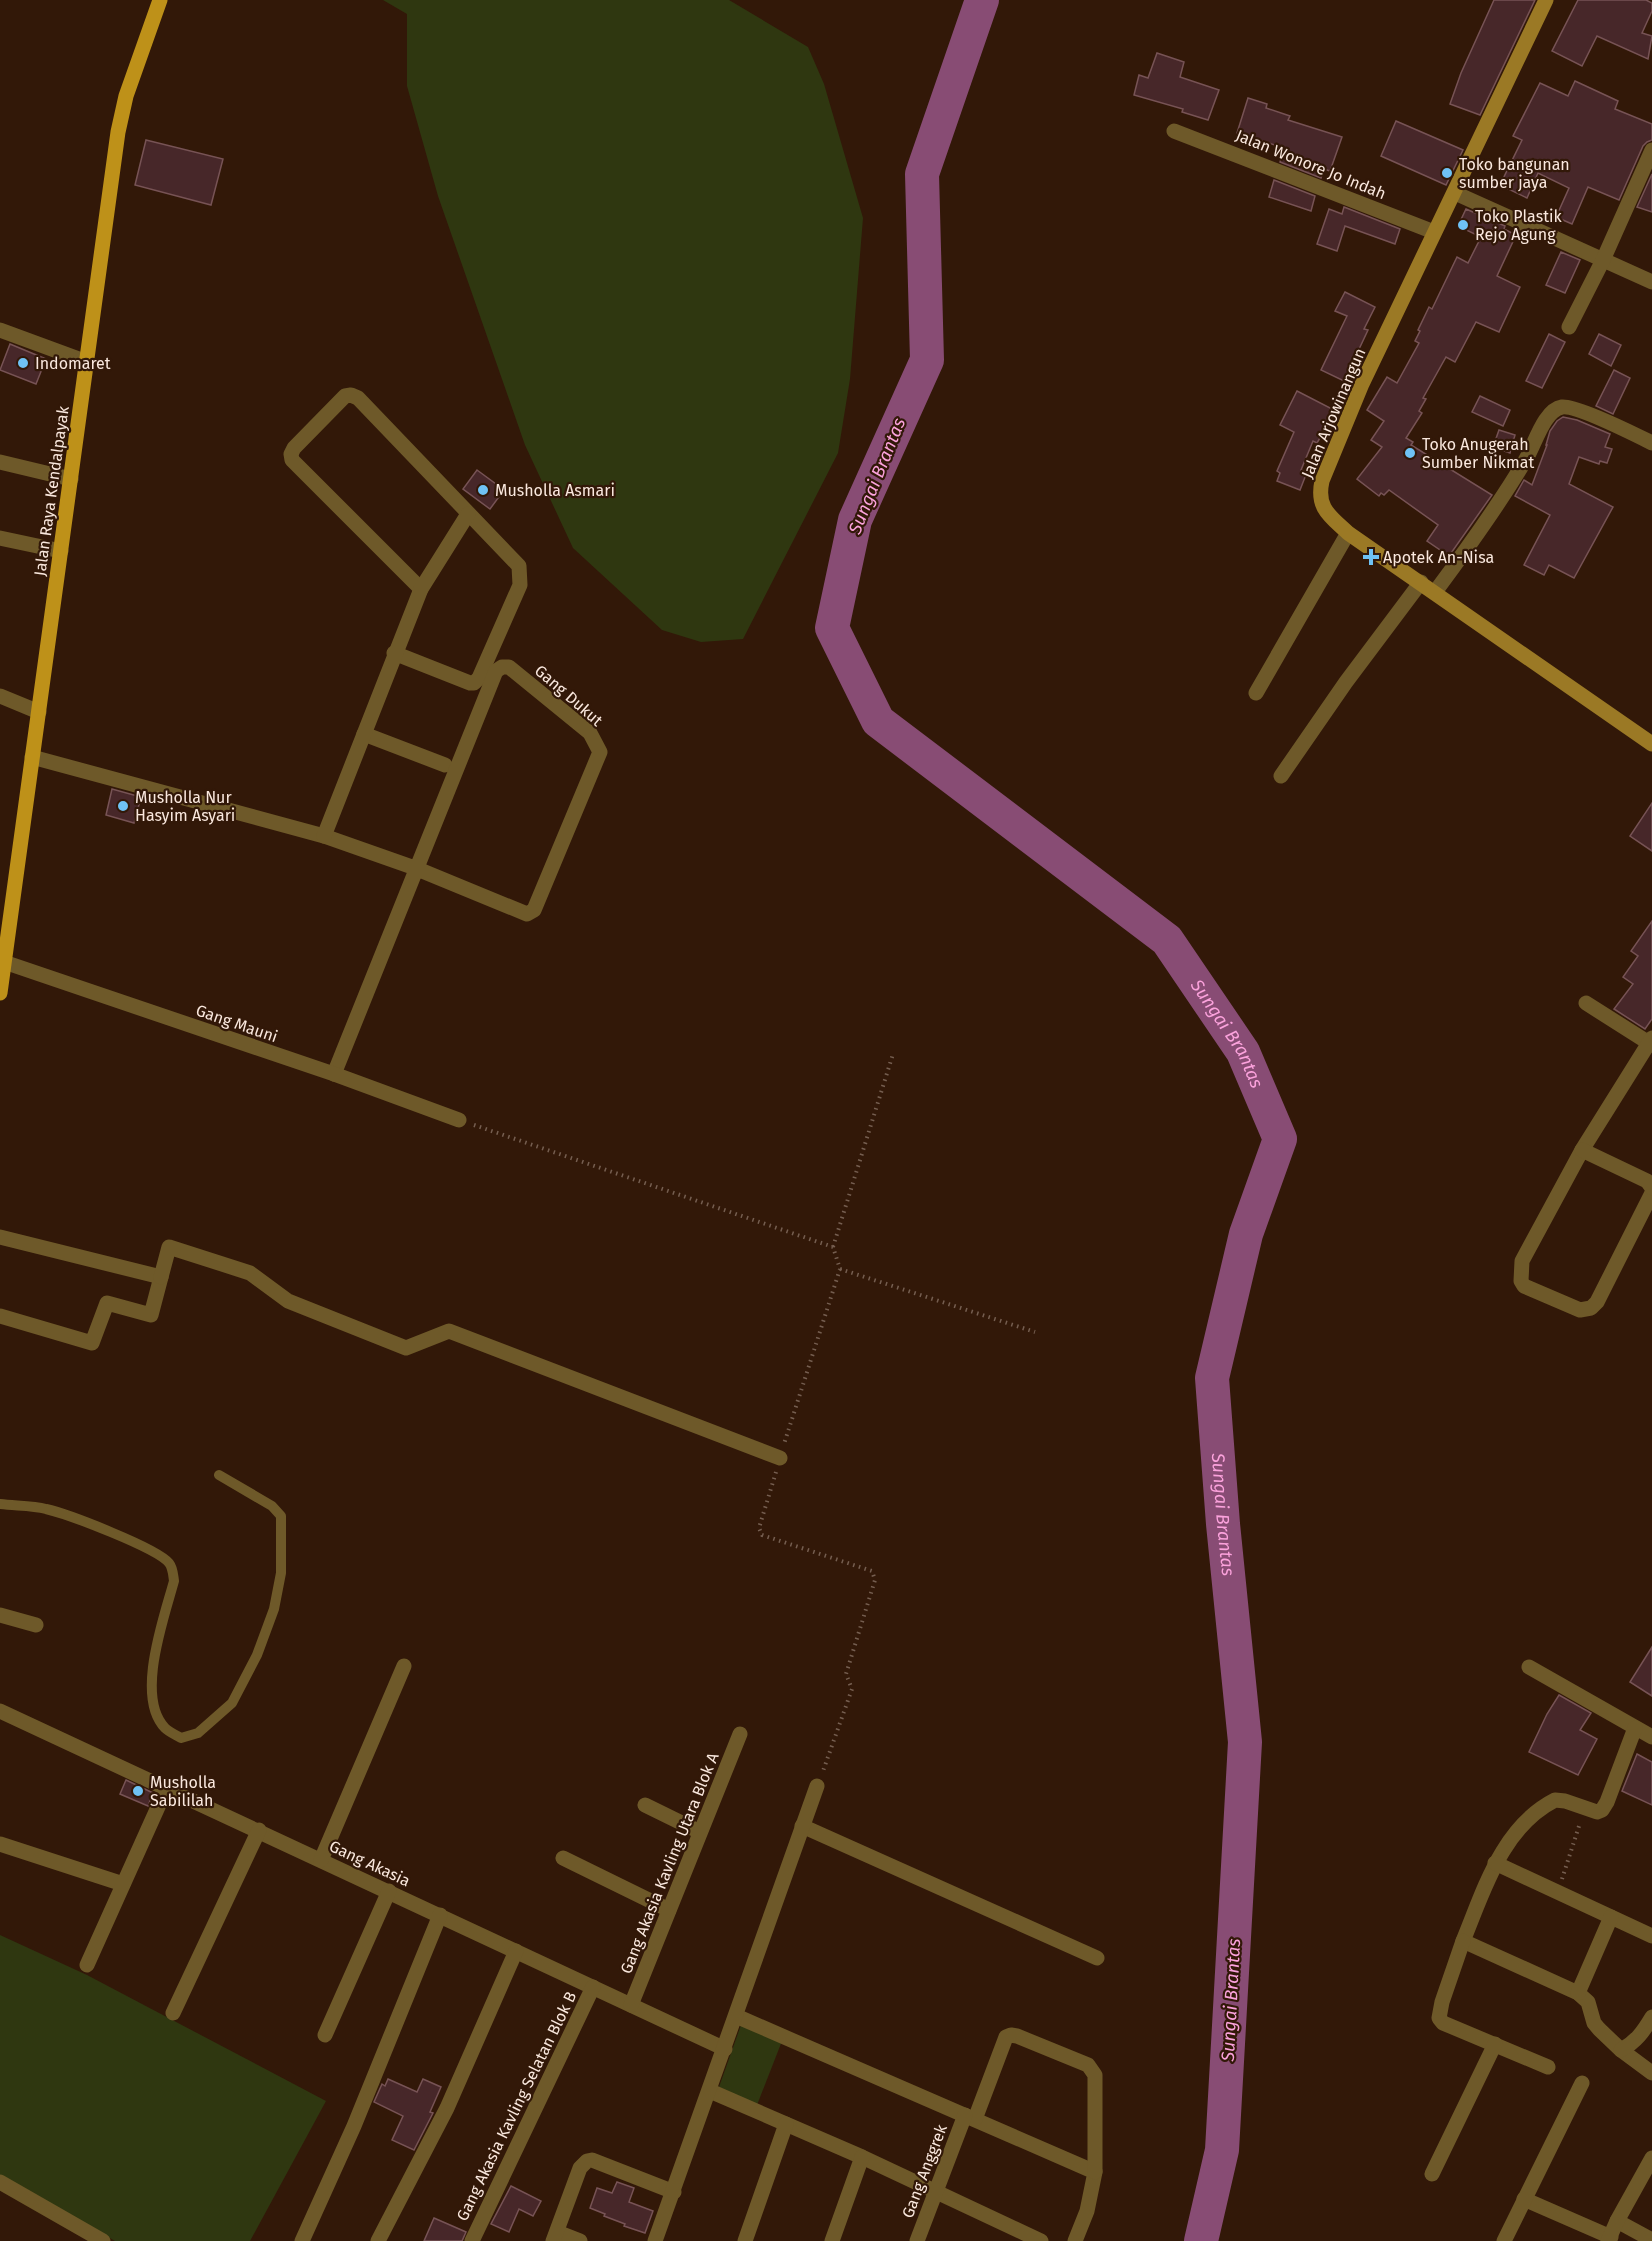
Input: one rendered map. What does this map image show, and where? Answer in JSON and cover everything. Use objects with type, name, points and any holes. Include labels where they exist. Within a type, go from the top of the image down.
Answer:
[{"type":"main road","name":"Jalan Raya Kendalpayak","points":[[0,993],[118,132],[126,96],[160,0]]},
{"type":"main road","name":"Jalan Arjowinangun","points":[[1546,0],[1362,384],[1320,491],[1324,510],[1348,532],[1652,744]]},
{"type":"street","name":"Jalan Wonore Jo Indah","points":[[1174,131],[1434,232]]},
{"type":"street","points":[[1569,327],[1603,260],[1652,150]]},
{"type":"street","points":[[1455,192],[1652,282]]},
{"type":"street","points":[[0,330],[87,362]]},
{"type":"street","points":[[394,653],[470,683],[474,682],[479,678],[520,585],[521,576],[519,566],[358,398],[351,395],[345,396],[294,448],[291,454],[292,460],[421,589]]},
{"type":"street","points":[[1435,592],[1472,543],[1527,457],[1544,424],[1555,410],[1565,406],[1652,442]]},
{"type":"street","points":[[0,462],[71,479]]},
{"type":"street","points":[[324,836],[421,589],[468,514]]},
{"type":"street","points":[[1256,693],[1348,532]]},
{"type":"street","points":[[0,538],[61,551]]},
{"type":"street","points":[[1281,776],[1346,682],[1421,582]]},
{"type":"street","name":"Gang Dukut","points":[[502,667],[508,667],[590,733],[600,752],[534,910],[527,914],[519,913],[415,868],[496,671],[502,667]]},
{"type":"street","points":[[0,696],[39,712]]},
{"type":"street","points":[[364,734],[445,765]]},
{"type":"street","points":[[32,757],[324,836],[415,868],[334,1074]]},
{"type":"street","name":"Gang Mauni","points":[[4,962],[459,1119]]},
{"type":"street","points":[[1586,1003],[1651,1042],[1582,1150],[1522,1261],[1521,1276],[1524,1286],[1580,1310],[1591,1308],[1597,1302],[1652,1193]]},
{"type":"street","points":[[1582,1150],[1647,1181],[1652,1188]]},
{"type":"street","points":[[0,1237],[161,1277]]},
{"type":"street","points":[[0,1316],[92,1343],[107,1304],[151,1315],[170,1247],[250,1273],[288,1301],[406,1348],[449,1331],[780,1458]]},
{"type":"street","points":[[0,1615],[36,1625]]},
{"type":"street","points":[[321,1860],[404,1666]]},
{"type":"street","points":[[1529,1667],[1652,1737]]},
{"type":"street","name":"Gang Akasia","points":[[0,1711],[725,2049]]},
{"type":"street","points":[[1548,2067],[1443,2023],[1439,2018],[1442,2002],[1463,1941],[1503,1849],[1548,1803],[1555,1800],[1597,1812],[1602,1810],[1635,1728]]},
{"type":"street","name":"Gang Akasia Kavling Utara Blok A","points":[[631,2005],[740,1734]]},
{"type":"street","points":[[655,2241],[817,1786]]},
{"type":"street","points":[[87,1965],[167,1787]]},
{"type":"street","points":[[645,1805],[700,1832]]},
{"type":"street","points":[[802,1826],[1097,1958]]},
{"type":"street","points":[[173,2013],[259,1830]]},
{"type":"street","points":[[0,1844],[123,1884]]},
{"type":"street","points":[[562,1858],[669,1910]]},
{"type":"street","points":[[1495,1863],[1652,1936]]},
{"type":"street","points":[[325,2035],[389,1891]]},
{"type":"street","points":[[302,2241],[354,2126],[440,1915]]},
{"type":"street","points":[[1578,1993],[1611,1917]]},
{"type":"street","points":[[1463,1941],[1578,1993],[1588,2002],[1594,2023],[1599,2029],[1621,2050],[1652,2073]]},
{"type":"street","points":[[378,2241],[447,2108],[516,1951]]},
{"type":"street","name":"Gang Akasia Kavling Selatan Blok B","points":[[472,2241],[593,1987]]},
{"type":"street","points":[[736,2016],[1095,2172],[1088,2211],[1075,2241]]},
{"type":"street","points":[[1621,2050],[1641,2035],[1652,2018]]},
{"type":"street","name":"Gang Anggrek","points":[[917,2241],[935,2191],[1006,2037],[1011,2035],[1088,2065],[1095,2075],[1095,2172]]},
{"type":"street","points":[[1432,2174],[1495,2044]]},
{"type":"street","points":[[1504,2241],[1582,2083]]},
{"type":"street","points":[[710,2091],[862,2157],[1041,2241]]},
{"type":"street","points":[[745,2241],[786,2124]]},
{"type":"street","points":[[832,2241],[862,2157]]},
{"type":"street","points":[[1524,2199],[1610,2239],[1617,2221],[1652,2158]]},
{"type":"street","points":[[580,2241],[555,2236],[580,2168],[587,2161],[592,2160],[674,2192]]},
{"type":"street","points":[[0,2182],[103,2241]]},
{"type":"street","points":[[1617,2221],[1652,2240]]},
{"type":"lane","points":[[0,1504],[46,1509],[120,1536],[163,1557],[169,1563],[173,1570],[174,1581],[155,1655],[152,1686],[153,1708],[165,1729],[181,1738],[198,1733],[232,1703],[257,1655],[274,1609],[281,1574],[281,1516],[272,1506],[219,1475]]},
{"type":"path","points":[[817,1786],[852,1689],[846,1674],[875,1580],[872,1571],[762,1535],[759,1528],[840,1269],[833,1247],[893,1054]]},
{"type":"path","points":[[459,1119],[833,1247]]},
{"type":"path","points":[[840,1269],[1035,1332]]},
{"type":"path","points":[[1558,1893],[1584,1808]]},
{"type":"green space","points":[[383,0],[729,0],[808,47],[824,84],[863,218],[850,379],[838,453],[743,639],[701,642],[662,630],[573,548],[525,445],[438,196],[407,86],[407,14]]},
{"type":"green space","points":[[0,1935],[87,1975],[326,2101],[250,2241],[115,2241],[0,2175]]},
{"type":"green space","points":[[741,2025],[782,2041],[757,2105],[719,2087]]},
{"type":"building","points":[[1494,0],[1535,0],[1480,115],[1450,104],[1461,73]]},
{"type":"building","points":[[1578,0],[1646,0],[1652,3],[1652,11],[1642,33],[1652,36],[1648,59],[1597,36],[1582,66],[1552,51]]},
{"type":"building","points":[[1157,53],[1184,62],[1180,77],[1219,90],[1208,120],[1182,112],[1183,109],[1134,95],[1139,75],[1148,78]]},
{"type":"building","points":[[1575,81],[1618,101],[1615,109],[1652,124],[1652,140],[1643,146],[1619,200],[1588,187],[1572,224],[1556,217],[1569,188],[1538,173],[1527,198],[1500,185],[1522,140],[1513,136],[1540,83],[1568,96]]},
{"type":"building","points":[[1248,98],[1267,104],[1266,108],[1290,116],[1288,120],[1342,137],[1330,171],[1324,169],[1321,178],[1280,162],[1283,152],[1280,151],[1281,147],[1237,133]]},
{"type":"building","points":[[1396,121],[1463,150],[1446,185],[1381,156]]},
{"type":"building","points":[[146,140],[223,159],[211,205],[135,185]]},
{"type":"building","points":[[1652,174],[1652,212],[1637,207]]},
{"type":"building","points":[[1274,180],[1315,196],[1311,211],[1269,197]]},
{"type":"building","points":[[1344,207],[1400,229],[1395,244],[1345,226],[1337,251],[1317,244],[1329,209],[1342,214]]},
{"type":"building","points":[[1466,209],[1505,226],[1504,229],[1516,235],[1497,276],[1520,287],[1499,332],[1476,322],[1455,362],[1446,357],[1423,398],[1426,399],[1419,411],[1422,413],[1406,438],[1413,442],[1411,445],[1492,495],[1449,556],[1427,541],[1438,525],[1389,490],[1379,496],[1357,479],[1382,447],[1371,440],[1384,421],[1367,410],[1387,377],[1397,383],[1419,343],[1415,341],[1420,331],[1418,330],[1429,307],[1432,309],[1457,257],[1468,263],[1481,237],[1458,226]]},
{"type":"building","points":[[1561,252],[1580,260],[1565,293],[1546,285]]},
{"type":"building","points":[[1345,292],[1375,307],[1364,329],[1368,330],[1344,381],[1321,370],[1347,316],[1335,311]]},
{"type":"building","points":[[1549,334],[1565,342],[1542,388],[1526,381]]},
{"type":"building","points":[[1599,334],[1621,345],[1611,366],[1589,354]]},
{"type":"building","name":"Indomaret","points":[[10,344],[46,359],[36,384],[0,370]]},
{"type":"building","points":[[1614,370],[1630,378],[1613,414],[1596,406]]},
{"type":"building","points":[[1297,391],[1336,411],[1317,443],[1313,441],[1301,470],[1307,472],[1300,490],[1277,481],[1280,473],[1277,471],[1294,432],[1280,425]]},
{"type":"building","points":[[1480,396],[1510,410],[1503,426],[1472,412]]},
{"type":"building","points":[[1563,417],[1577,420],[1610,434],[1605,447],[1612,449],[1607,463],[1600,461],[1599,464],[1579,457],[1569,484],[1613,507],[1574,578],[1549,565],[1544,575],[1524,565],[1550,515],[1515,496],[1524,480],[1532,485],[1550,431]]},
{"type":"building","points":[[1499,430],[1515,435],[1510,453],[1493,447]]},
{"type":"building","name":"Musholla Asmari","points":[[477,470],[504,490],[490,509],[463,489]]},
{"type":"building","name":"Musholla Nur Hasyim Asyari","points":[[112,789],[141,797],[134,823],[106,815]]},
{"type":"building","points":[[1652,803],[1652,851],[1630,836]]},
{"type":"building","points":[[1652,921],[1652,1019],[1645,1029],[1614,1009],[1633,984],[1623,977],[1638,956],[1631,951]]},
{"type":"building","points":[[1652,1647],[1652,1696],[1630,1682]]},
{"type":"building","points":[[1559,1695],[1591,1713],[1580,1730],[1597,1739],[1578,1775],[1529,1752]]},
{"type":"building","points":[[1637,1754],[1652,1762],[1652,1805],[1622,1791]]},
{"type":"building","name":"Musholla Sabililah","points":[[126,1780],[153,1793],[148,1806],[120,1794]]},
{"type":"building","points":[[388,2079],[417,2092],[423,2079],[441,2087],[430,2112],[433,2113],[414,2150],[392,2140],[403,2116],[374,2102],[382,2084],[385,2086]]},
{"type":"building","points":[[617,2182],[634,2188],[629,2202],[653,2211],[645,2233],[624,2226],[625,2224],[590,2208],[597,2188],[612,2193]]},
{"type":"building","points":[[511,2186],[541,2201],[533,2216],[519,2209],[509,2232],[491,2224]]},
{"type":"building","points":[[434,2218],[466,2232],[462,2241],[424,2241]]},
{"type":"waterway","name":"Sungai Brantas","points":[[982,0],[922,174],[927,360],[855,520],[832,628],[878,721],[1167,940],[1243,1052],[1280,1139],[1246,1234],[1212,1378],[1223,1524],[1245,1742],[1222,2150],[1201,2241]]},
{"type":"place","name":"Toko bangunan sumber jaya","points":[[1447,173]]},
{"type":"place","name":"Toko Plastik Rejo Agung","points":[[1463,225]]},
{"type":"place","name":"Indomaret","points":[[23,363]]},
{"type":"place","name":"Toko Anugerah Sumber Nikmat","points":[[1410,453]]},
{"type":"place","name":"Musholla Asmari","points":[[483,490]]},
{"type":"place","name":"Apotek An-Nisa","points":[[1371,557]]},
{"type":"place","name":"Musholla Nur Hasyim Asyari","points":[[123,806]]},
{"type":"place","name":"Musholla Sabililah","points":[[138,1791]]}]
